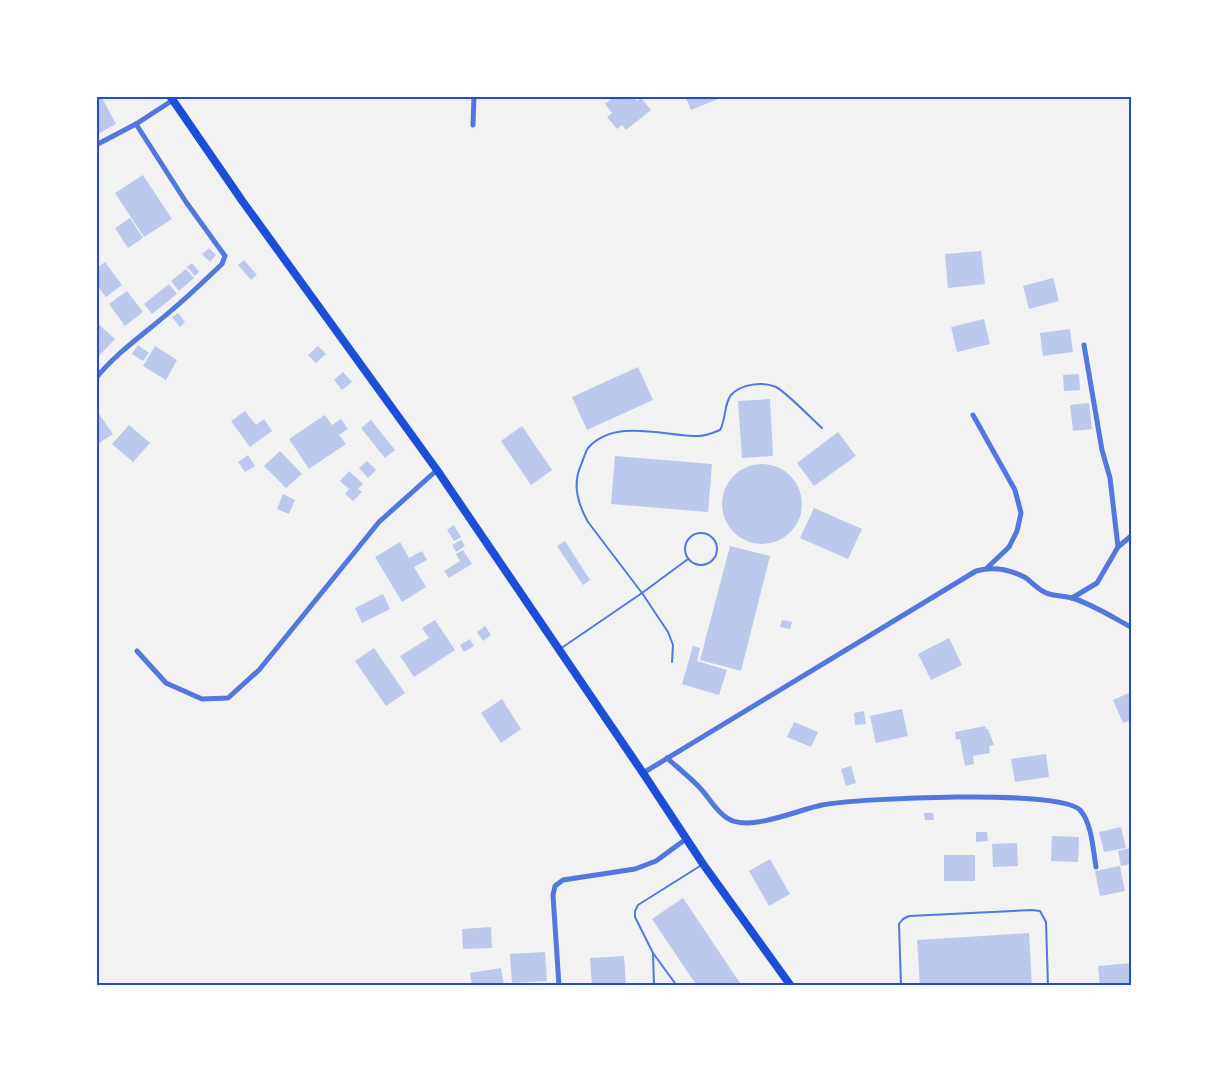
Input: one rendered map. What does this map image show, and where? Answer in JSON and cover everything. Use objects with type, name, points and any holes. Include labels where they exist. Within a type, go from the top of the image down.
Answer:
[{"type":"main road","points":[[172,98],[243,202],[437,470],[703,864],[791,986]]},
{"type":"street","points":[[473,125],[474,96]]},
{"type":"street","points":[[96,145],[136,124],[172,98]]},
{"type":"street","points":[[96,378],[106,365],[172,310],[222,264],[225,256],[186,202],[136,124]]},
{"type":"street","points":[[1084,345],[1102,450],[1110,478],[1118,548]]},
{"type":"street","points":[[973,415],[1015,490],[1021,513],[1017,531],[1009,547],[987,568]]},
{"type":"street","points":[[137,651],[166,683],[202,699],[228,698],[259,670],[379,522],[437,470]]},
{"type":"street","points":[[1072,598],[1097,583],[1118,548],[1131,536]]},
{"type":"street","points":[[643,773],[969,574],[987,568],[1007,569],[1027,579],[1036,588],[1049,594],[1072,598],[1131,627]]},
{"type":"street","points":[[667,758],[701,789],[722,814],[731,821],[744,823],[767,820],[828,804],[860,800],[932,796],[1066,802],[1079,809],[1087,821],[1096,867]]},
{"type":"street","points":[[559,986],[553,895],[555,886],[563,880],[635,869],[656,861],[686,839]]},
{"type":"lane","points":[[672,662],[672,645],[668,632],[581,510],[576,494],[578,472],[587,449],[603,437],[625,430],[701,436],[720,430],[725,422],[730,396],[745,386],[764,384],[777,387],[822,428]]},
{"type":"lane","points":[[701,532],[710,535],[716,542],[717,551],[713,560],[705,565],[695,564],[687,559],[684,550],[686,541],[692,534],[701,532]]},
{"type":"lane","points":[[559,649],[642,593],[687,559]]},
{"type":"lane","points":[[677,986],[653,952],[635,917],[635,910],[638,905],[703,864]]},
{"type":"lane","points":[[901,986],[899,924],[903,919],[909,916],[1032,910],[1040,911],[1046,921],[1048,986]]},
{"type":"lane","points":[[653,952],[654,986]]},
{"type":"building","points":[[101,96],[116,124],[96,135],[96,99]]},
{"type":"building","points":[[615,96],[633,96],[637,101],[641,98],[651,110],[626,130],[622,125],[617,129],[607,117],[612,113],[605,104]]},
{"type":"building","points":[[685,96],[717,96],[718,99],[691,110]]},
{"type":"building","points":[[143,175],[172,219],[144,237],[115,193]]},
{"type":"building","points":[[130,218],[143,238],[128,248],[115,228]]},
{"type":"building","points":[[209,248],[216,255],[210,262],[202,254]]},
{"type":"building","points":[[981,251],[985,284],[948,288],[945,254]]},
{"type":"building","points":[[244,260],[257,275],[251,280],[238,265]]},
{"type":"building","points":[[105,262],[122,285],[106,297],[96,284],[96,269]]},
{"type":"building","points":[[192,263],[199,272],[195,276],[187,267]]},
{"type":"building","points":[[186,269],[194,278],[179,291],[171,281]]},
{"type":"building","points":[[1053,278],[1059,301],[1029,309],[1023,286]]},
{"type":"building","points":[[169,284],[177,294],[152,314],[144,304]]},
{"type":"building","points":[[127,291],[143,312],[125,326],[109,304]]},
{"type":"building","points":[[178,313],[185,322],[180,327],[172,317]]},
{"type":"building","points":[[984,319],[990,344],[957,352],[951,327]]},
{"type":"building","points":[[96,322],[115,339],[96,359]]},
{"type":"building","points":[[1070,329],[1073,352],[1043,356],[1040,333]]},
{"type":"building","points":[[138,345],[149,353],[143,361],[132,354]]},
{"type":"building","points":[[155,346],[177,360],[166,380],[143,366]]},
{"type":"building","points":[[318,346],[326,354],[316,363],[308,355]]},
{"type":"building","points":[[638,367],[653,400],[587,430],[572,397]]},
{"type":"building","points":[[343,372],[352,382],[342,390],[334,380]]},
{"type":"building","points":[[1079,374],[1080,390],[1064,391],[1063,375]]},
{"type":"building","points":[[770,399],[773,456],[742,458],[738,401]]},
{"type":"building","points":[[1089,403],[1092,429],[1073,431],[1070,405]]},
{"type":"building","points":[[245,411],[256,425],[264,419],[272,431],[250,447],[231,421]]},
{"type":"building","points":[[99,414],[113,434],[96,445],[96,416]]},
{"type":"building","points":[[325,415],[332,425],[341,419],[348,429],[339,435],[346,444],[309,469],[289,439]]},
{"type":"building","points":[[371,420],[395,450],[385,458],[361,428]]},
{"type":"building","points":[[129,425],[150,443],[133,462],[112,444]]},
{"type":"building","points":[[522,426],[552,470],[531,485],[501,441]]},
{"type":"building","points":[[838,432],[856,456],[814,486],[797,463]]},
{"type":"building","points":[[280,451],[302,474],[286,488],[264,466]]},
{"type":"building","points":[[248,455],[255,466],[245,472],[238,462]]},
{"type":"building","points":[[615,456],[712,464],[708,512],[611,504]]},
{"type":"building","points":[[367,461],[376,470],[368,478],[359,468]]},
{"type":"building","points":[[762,464],[777,467],[790,476],[799,489],[802,504],[799,519],[790,532],[777,541],[762,544],[747,541],[734,532],[725,519],[722,504],[725,489],[734,476],[747,467]]},
{"type":"building","points":[[349,471],[363,484],[358,489],[362,492],[353,501],[345,494],[349,489],[340,481]]},
{"type":"building","points":[[283,494],[295,500],[289,514],[277,509]]},
{"type":"building","points":[[814,508],[862,529],[848,559],[800,538]]},
{"type":"building","points":[[454,525],[461,537],[454,541],[447,530]]},
{"type":"building","points":[[461,540],[465,546],[456,552],[452,545]]},
{"type":"building","points":[[565,541],[590,580],[583,585],[557,546]]},
{"type":"building","points":[[400,542],[409,558],[422,551],[427,560],[414,567],[426,587],[402,602],[375,557]]},
{"type":"building","points":[[730,546],[770,556],[741,671],[700,660]]},
{"type":"building","points":[[463,550],[472,564],[449,578],[444,571],[460,561],[456,554]]},
{"type":"building","points":[[383,594],[390,609],[362,623],[355,608]]},
{"type":"building","points":[[435,620],[455,650],[414,677],[400,656],[429,638],[422,628]]},
{"type":"building","points":[[782,620],[792,622],[790,629],[780,627]]},
{"type":"building","points":[[485,626],[491,635],[483,641],[477,632]]},
{"type":"building","points":[[949,638],[962,665],[931,680],[918,654]]},
{"type":"building","points":[[470,639],[474,646],[464,652],[460,645]]},
{"type":"building","points":[[693,646],[700,648],[697,661],[727,670],[719,695],[682,684]]},
{"type":"building","points":[[374,648],[405,693],[386,706],[355,661]]},
{"type":"building","points":[[1131,692],[1131,720],[1123,723],[1113,700]]},
{"type":"building","points":[[502,699],[521,729],[501,743],[481,713]]},
{"type":"building","points":[[902,709],[908,736],[876,743],[870,716]]},
{"type":"building","points":[[864,711],[866,724],[855,725],[854,713]]},
{"type":"building","points":[[794,722],[818,732],[811,747],[787,737]]},
{"type":"building","points":[[985,726],[994,745],[989,746],[990,753],[973,756],[974,764],[965,766],[960,739],[956,740],[955,732]]},
{"type":"building","points":[[1046,754],[1049,777],[1015,782],[1011,759]]},
{"type":"building","points":[[851,766],[856,783],[846,786],[841,769]]},
{"type":"building","points":[[924,813],[933,813],[934,820],[925,820]]},
{"type":"building","points":[[1121,827],[1126,848],[1104,852],[1099,832]]},
{"type":"building","points":[[976,832],[987,832],[988,841],[976,842]]},
{"type":"building","points":[[1052,836],[1079,837],[1078,862],[1051,861]]},
{"type":"building","points":[[1017,843],[1018,866],[993,867],[992,844]]},
{"type":"building","points":[[1130,848],[1131,864],[1121,866],[1118,851]]},
{"type":"building","points":[[944,855],[975,855],[975,881],[944,881]]},
{"type":"building","points":[[770,859],[790,894],[769,906],[749,871]]},
{"type":"building","points":[[1120,866],[1125,891],[1100,896],[1095,871]]},
{"type":"building","points":[[683,898],[742,986],[697,986],[652,919]]},
{"type":"building","points":[[491,927],[492,948],[463,949],[462,929]]},
{"type":"building","points":[[1029,933],[1032,986],[920,986],[917,940]]},
{"type":"building","points":[[545,952],[547,981],[512,983],[510,954]]},
{"type":"building","points":[[624,956],[626,986],[592,986],[590,958]]},
{"type":"building","points":[[1131,963],[1131,986],[1100,986],[1098,966]]},
{"type":"building","points":[[501,968],[504,986],[472,986],[470,973]]}]
